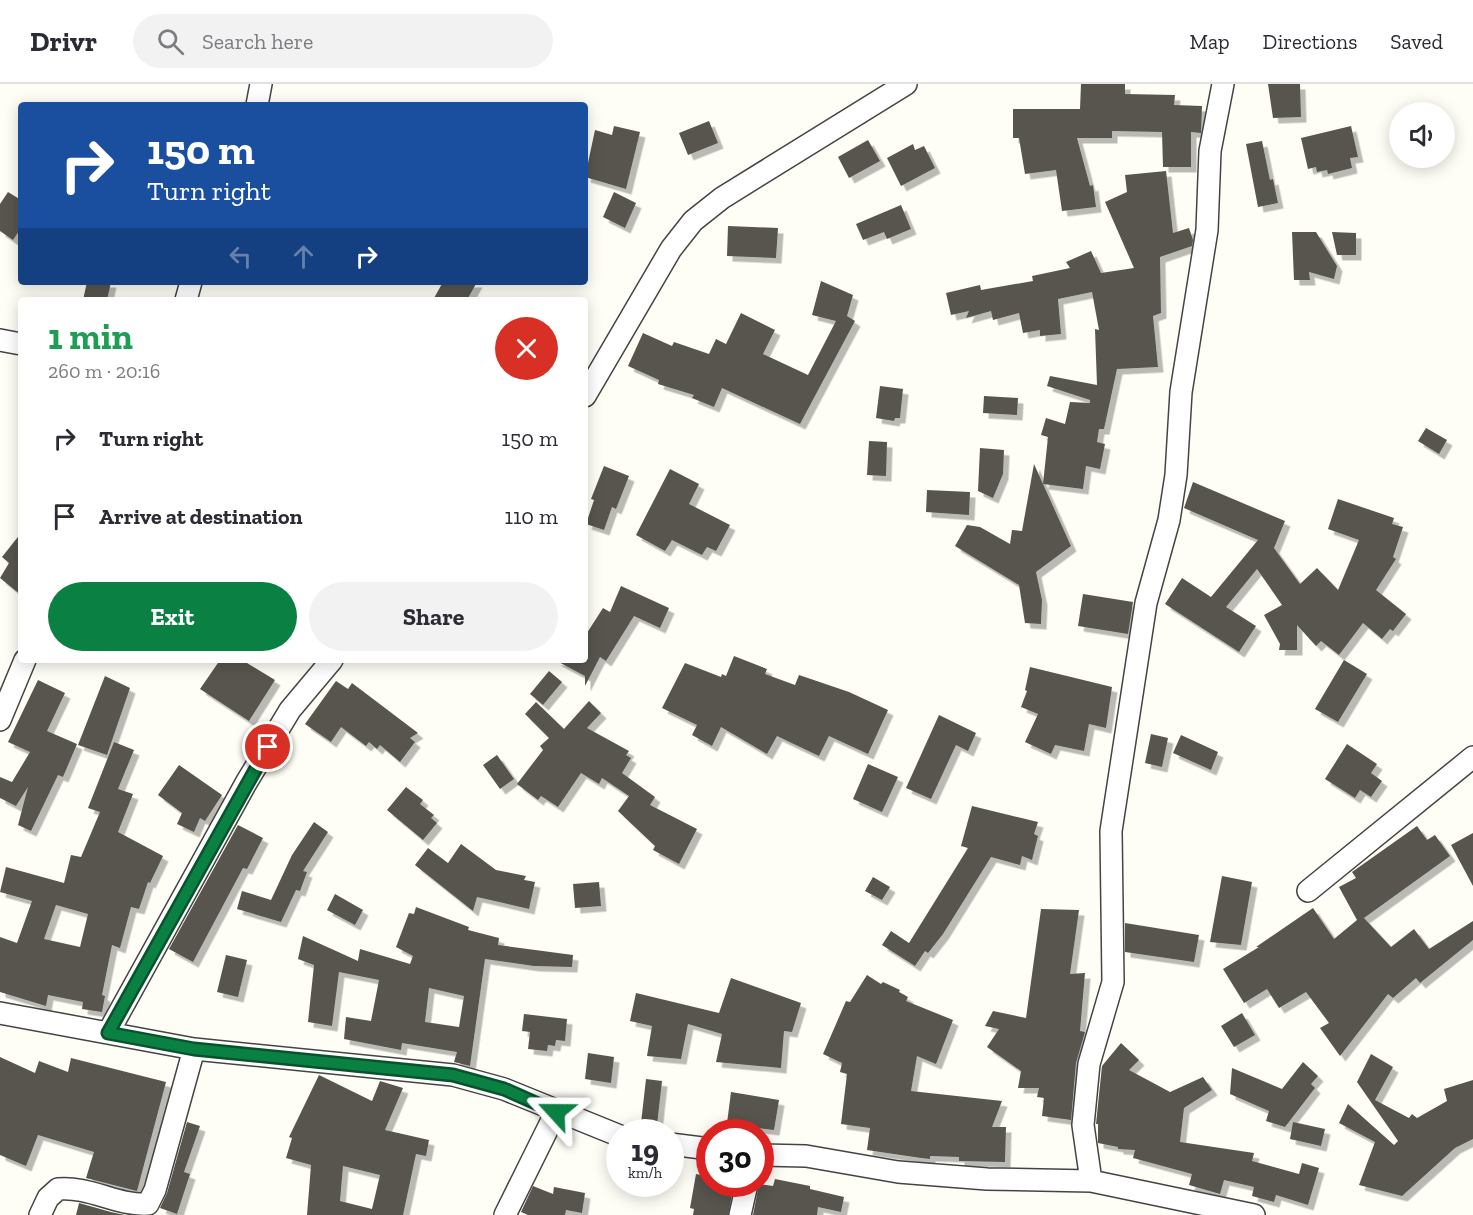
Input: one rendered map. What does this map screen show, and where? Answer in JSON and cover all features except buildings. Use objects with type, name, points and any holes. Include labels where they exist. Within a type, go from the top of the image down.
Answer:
[{"type":"street","points":[[258,102],[261,84]]},
{"type":"street","points":[[588,391],[671,249],[693,221],[722,198],[906,84]]},
{"type":"street","points":[[1091,1181],[1083,1125],[1089,1064],[1113,982],[1111,831],[1146,603],[1169,520],[1176,475],[1181,392],[1207,230],[1210,151],[1223,84]]},
{"type":"street","points":[[0,340],[18,344]]},
{"type":"street","points":[[0,720],[24,663]]},
{"type":"street","points":[[108,1033],[290,710],[329,663]]},
{"type":"street","points":[[1308,891],[1473,756]]},
{"type":"street","points":[[0,1012],[194,1049],[453,1075],[504,1089],[606,1131]]},
{"type":"street","points":[[40,1215],[48,1198],[58,1189],[90,1190],[133,1205],[148,1204],[155,1190],[194,1049]]},
{"type":"street","points":[[505,1215],[556,1112]]},
{"type":"street","points":[[774,1155],[806,1156],[898,1172],[987,1179],[1091,1181],[1209,1209],[1254,1215]]},
{"type":"street","points":[[740,1215],[744,1197]]},
{"type":"route","points":[[268,747],[108,1033],[194,1049],[453,1075],[504,1089],[556,1112]]}]
